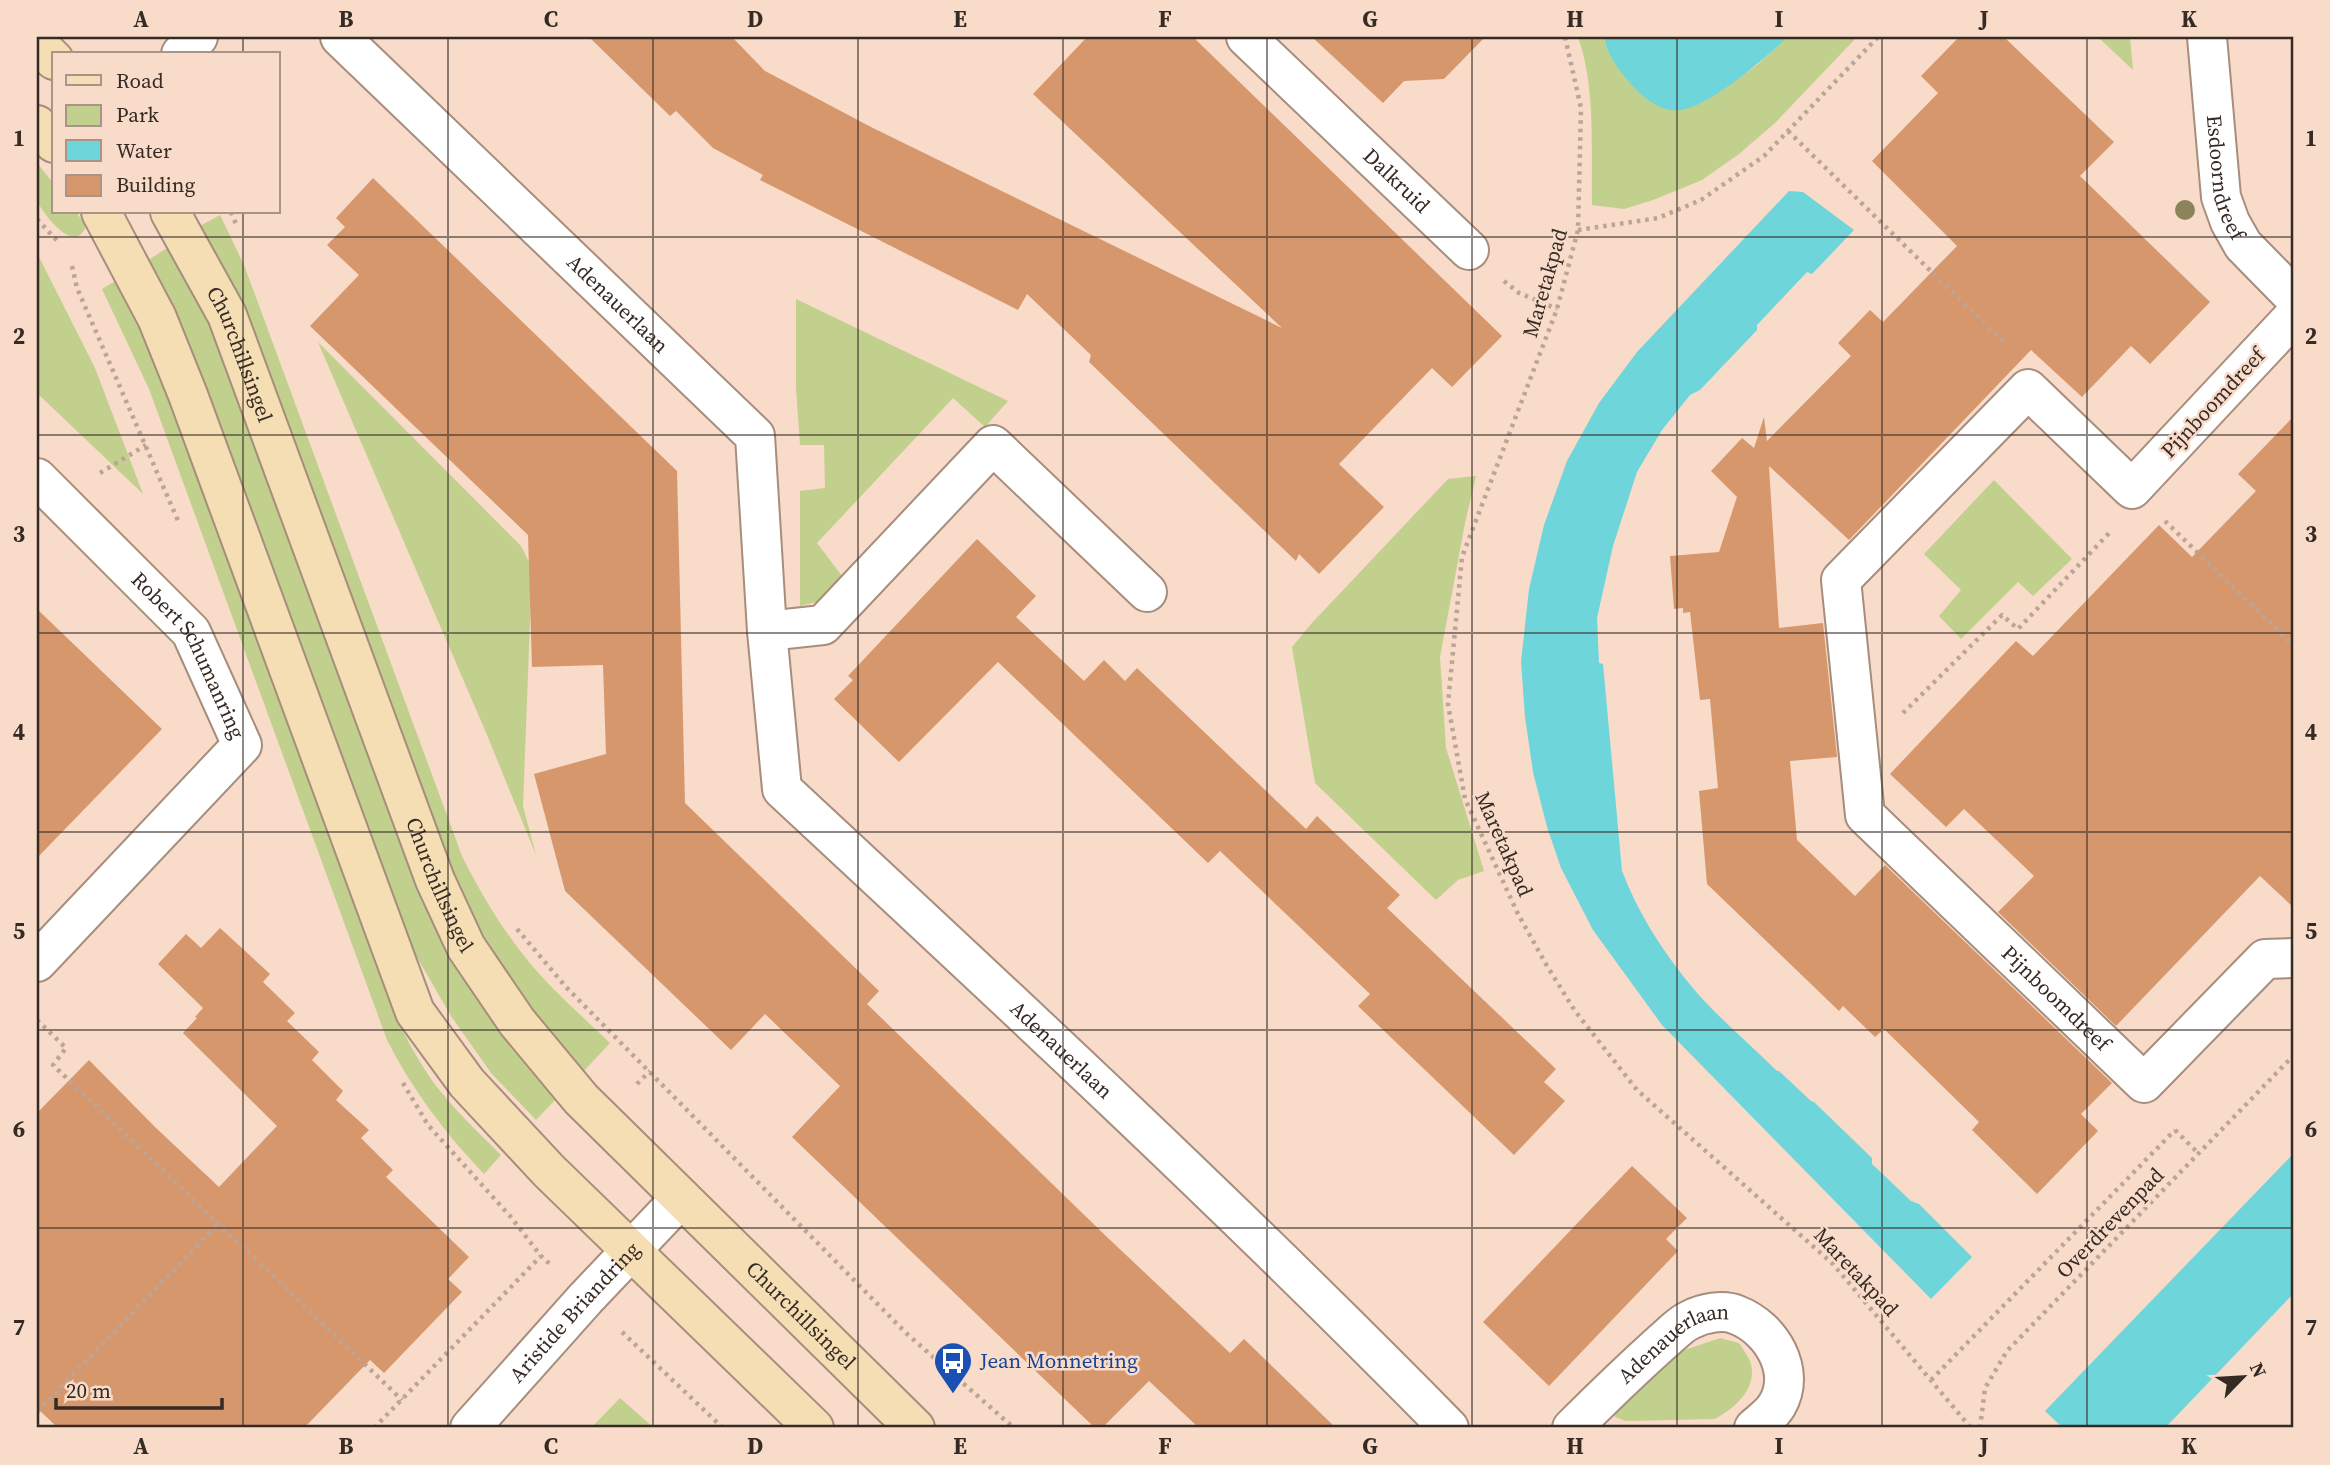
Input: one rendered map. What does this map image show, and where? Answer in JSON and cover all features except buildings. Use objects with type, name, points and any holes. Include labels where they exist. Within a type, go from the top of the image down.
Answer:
[{"type":"street","points":[[183,52],[198,37]]},
{"type":"street","name":"Adenauerlaan","points":[[340,37],[755,436],[767,631],[782,789],[1020,1010],[1290,1269],[1449,1428]]},
{"type":"street","name":"Dalkruid","points":[[1246,37],[1469,250]]},
{"type":"street","name":"Esdoorndreef","points":[[2207,37],[2221,197],[2230,222],[2243,244],[2293,296]]},
{"type":"street","points":[[37,43],[52,58]]},
{"type":"street","points":[[37,125],[52,141]]},
{"type":"street","points":[[101,214],[157,318],[188,396],[415,1012],[467,1083],[550,1171],[814,1428]]},
{"type":"street","name":"Churchillsingel","points":[[171,214],[227,315],[435,880],[466,947],[517,1022],[581,1099],[915,1428]]},
{"type":"street","name":"Pijnboomdreef","points":[[2132,489],[2293,317]]},
{"type":"street","points":[[2028,389],[2132,489]]},
{"type":"street","name":"Pijnboomdreef","points":[[2028,389],[1841,580],[1865,814],[2144,1083],[2265,959],[2293,958]]},
{"type":"street","points":[[767,631],[823,625],[993,444],[1147,592]]},
{"type":"street","name":"Robert Schumanring","points":[[37,478],[191,632],[242,745],[37,962]]},
{"type":"street","name":"Aristide Briandring","points":[[470,1428],[681,1198]]},
{"type":"street","name":"Adenauerlaan","points":[[1572,1428],[1688,1320],[1713,1312],[1735,1313],[1754,1324],[1769,1336],[1778,1355],[1784,1376],[1777,1406],[1754,1428]]},
{"type":"path","name":"Maretakpad","points":[[1565,37],[1581,108],[1578,230],[1558,309],[1462,558],[1448,704],[1465,799],[1518,914],[1547,965],[1575,1011],[1637,1090],[1833,1264],[1971,1428]]},
{"type":"path","points":[[1578,230],[1658,218],[1701,200],[1764,156],[1878,37]]},
{"type":"path","points":[[1788,131],[2019,358],[2028,389]]},
{"type":"path","points":[[1469,250],[1518,293],[1558,309]]},
{"type":"path","points":[[2132,489],[2293,645]]},
{"type":"path","points":[[1860,755],[2003,615],[2018,629],[2129,513],[2132,489]]},
{"type":"path","points":[[37,1020],[66,1048],[53,1065],[402,1400]]},
{"type":"path","name":"Overdrevenpad","points":[[1980,1428],[1985,1388],[2007,1351],[2293,1056]]},
{"type":"path","points":[[650,1071],[906,1332],[1014,1428]]},
{"type":"path","points":[[1931,1380],[2175,1130]]},
{"type":"path","points":[[37,1412],[218,1224]]},
{"type":"path","points":[[374,1428],[541,1256]]},
{"type":"green space","points":[[1578,37],[1604,37],[1604,41],[1738,79],[1788,37],[1857,37],[1775,123],[1739,154],[1702,180],[1624,209],[1592,205],[1590,98],[1584,56]]},
{"type":"green space","points":[[2098,37],[2130,37],[2133,70]]},
{"type":"green space","points":[[37,163],[52,182],[52,214],[77,214],[86,226],[81,234],[75,237],[61,231],[38,203],[35,189]]},
{"type":"green space","points":[[220,215],[244,265],[462,856],[492,911],[529,962],[558,994],[610,1043],[583,1072],[507,981],[461,902],[250,330],[224,268],[200,226]]},
{"type":"green space","points":[[173,244],[204,307],[429,913],[453,960],[559,1096],[536,1120],[491,1073],[451,1016],[400,928],[147,261]]},
{"type":"green space","points":[[37,253],[95,368],[143,494],[37,393]]},
{"type":"green space","points":[[117,280],[150,346],[392,1008],[431,1079],[501,1155],[484,1174],[431,1111],[387,1040],[149,389],[102,289]]},
{"type":"green space","points":[[796,299],[1008,401],[985,427],[953,398],[817,543],[842,576],[824,600],[800,606],[800,491],[825,488],[824,445],[800,445],[796,389]]},
{"type":"green space","points":[[318,342],[521,546],[532,568],[523,806],[536,855],[487,735]]},
{"type":"green space","points":[[1476,476],[1440,657],[1446,748],[1484,871],[1458,880],[1436,900],[1315,783],[1292,647],[1448,479]]},
{"type":"green space","points":[[1994,480],[2072,559],[2033,596],[2018,582],[1961,639],[1939,616],[1961,590],[1924,554]]},
{"type":"green space","points":[[1720,1338],[1739,1343],[1751,1364],[1751,1382],[1748,1389],[1730,1409],[1715,1419],[1626,1421],[1615,1417],[1615,1407],[1670,1355]]},
{"type":"green space","points":[[620,1398],[654,1428],[591,1428]]},
{"type":"water","points":[[1604,37],[1788,37],[1752,68],[1708,99],[1694,106],[1674,110],[1652,103],[1635,88],[1614,62]]},
{"type":"water","points":[[1789,191],[1803,192],[1854,230],[1812,274],[1807,272],[1700,390],[1690,395],[1662,430],[1637,472],[1613,546],[1597,618],[1599,663],[1603,664],[1622,871],[1652,932],[1692,987],[1722,1019],[1872,1158],[1872,1164],[1911,1201],[1919,1204],[1972,1257],[1931,1299],[1662,1025],[1593,930],[1561,868],[1547,827],[1533,772],[1525,717],[1521,662],[1529,589],[1544,525],[1567,461],[1599,403],[1637,352]]},
{"type":"water","points":[[2293,1154],[2293,1294],[2165,1428],[2063,1428],[2045,1411]]},
{"type":"place","name":"Jean Monnetring","points":[[953,1395]]}]
